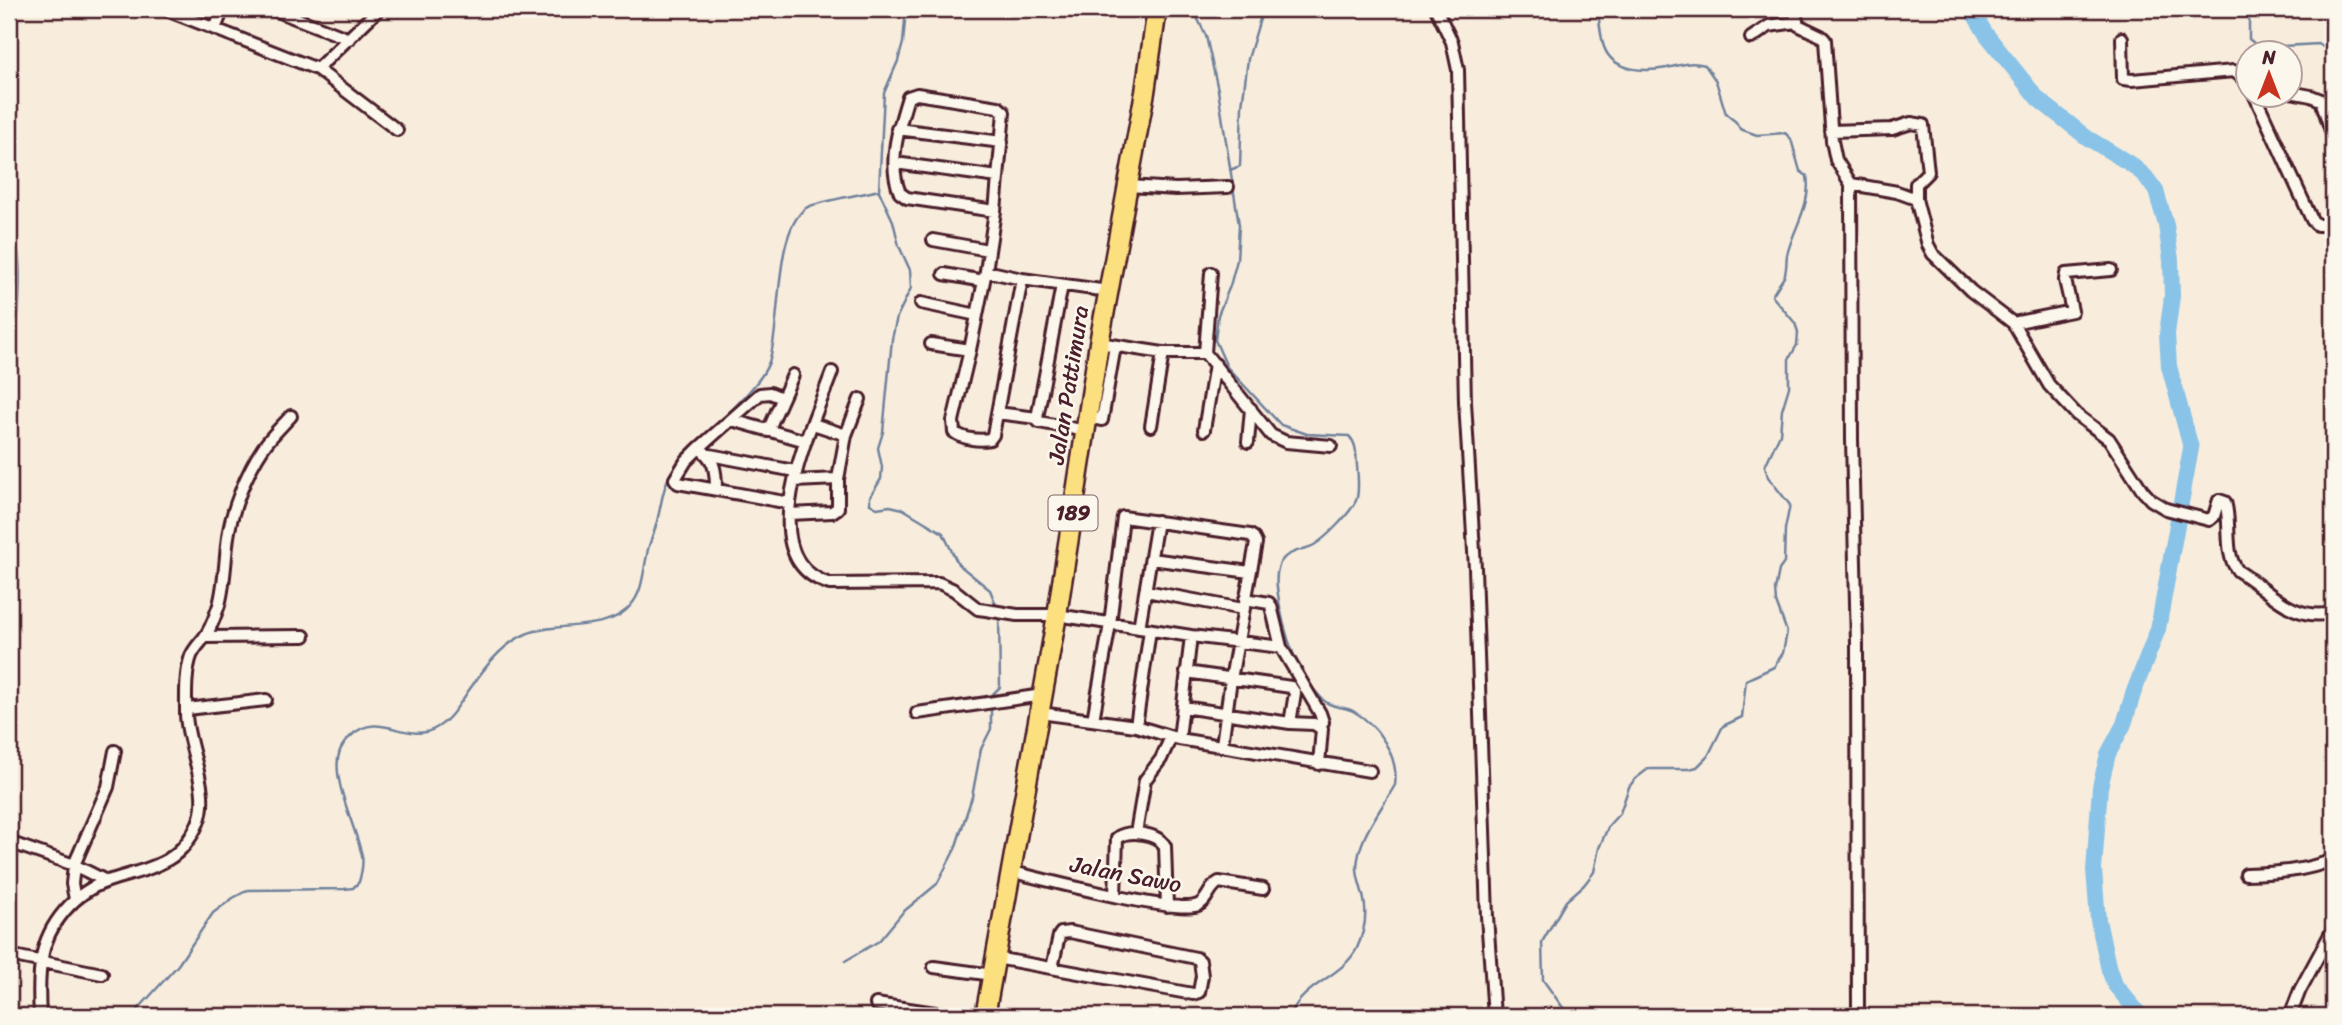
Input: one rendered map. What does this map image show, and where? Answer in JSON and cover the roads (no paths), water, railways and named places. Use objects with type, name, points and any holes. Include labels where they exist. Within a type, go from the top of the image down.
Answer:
[{"type":"main road","name":"Jalan Pattimura","points":[[985,1016],[1058,615],[1087,424],[1107,345],[1108,291],[1129,186],[1157,9]]},
{"type":"street","points":[[164,9],[317,69],[397,130]]},
{"type":"street","points":[[215,29],[223,9]]},
{"type":"street","points":[[272,9],[349,39]]},
{"type":"street","points":[[317,69],[379,9]]},
{"type":"street","points":[[1436,9],[1452,42],[1458,70],[1465,402],[1475,568],[1487,916],[1494,1016]]},
{"type":"street","points":[[1794,9],[1796,22]]},
{"type":"street","points":[[1760,32],[1796,22],[1825,40],[1830,131],[1836,160],[1851,184],[1852,440],[1857,644],[1858,1016]]},
{"type":"street","points":[[2122,38],[2123,79],[2234,71]]},
{"type":"street","points":[[995,211],[903,197],[898,188],[895,163],[898,129],[908,96],[918,94],[998,107],[1004,112],[995,211],[985,276],[953,421],[954,432],[962,437],[989,439],[995,429],[1022,279]]},
{"type":"street","points":[[2304,96],[2333,105]]},
{"type":"street","points":[[2321,100],[2333,137]]},
{"type":"street","points":[[2260,108],[2312,220],[2316,225],[2333,225]]},
{"type":"street","points":[[1830,131],[1892,130],[1917,123],[1923,125],[1927,172],[1916,184],[1916,199],[1927,245],[1940,263],[2013,323],[2049,385],[2077,415],[2109,439],[2142,490],[2166,509],[2201,519],[2213,519],[2219,500],[2225,502],[2231,554],[2238,571],[2286,607],[2311,615],[2333,613]]},
{"type":"street","points":[[898,129],[1002,142]]},
{"type":"street","points":[[895,163],[998,177]]},
{"type":"street","points":[[1851,184],[1898,192],[1916,199]]},
{"type":"street","points":[[1129,186],[1176,189],[1228,187]]},
{"type":"street","points":[[933,240],[988,250]]},
{"type":"street","points":[[2013,323],[2072,311],[2066,274],[2110,270]]},
{"type":"street","points":[[1205,354],[1211,273]]},
{"type":"street","points":[[944,274],[1022,279],[1108,291]]},
{"type":"street","points":[[1037,418],[1062,285]]},
{"type":"street","points":[[921,303],[977,315]]},
{"type":"street","points":[[931,344],[970,350]]},
{"type":"street","points":[[1107,345],[1205,354],[1265,429],[1278,439],[1294,444],[1331,446]]},
{"type":"street","points":[[1151,426],[1163,352]]},
{"type":"street","points":[[1204,430],[1215,364]]},
{"type":"street","points":[[832,372],[795,476],[790,508],[792,549],[799,563],[819,581],[830,584],[939,583],[954,590],[978,609],[1001,613],[1058,615],[1281,647]]},
{"type":"street","points":[[768,431],[793,375]]},
{"type":"street","points":[[782,398],[770,393],[760,394],[699,448],[678,472],[676,481],[682,485],[716,488],[790,508],[836,510],[838,479],[846,435],[860,399]]},
{"type":"street","points":[[1248,442],[1251,409]]},
{"type":"street","points":[[997,413],[1037,418],[1039,422],[1087,424]]},
{"type":"street","points":[[40,1016],[41,960],[50,933],[75,899],[106,881],[140,873],[163,863],[184,846],[199,822],[202,807],[187,709],[188,666],[191,654],[205,637],[219,604],[229,534],[241,495],[263,447],[291,416]]},
{"type":"street","points":[[732,420],[806,441]]},
{"type":"street","points":[[813,424],[846,435]]},
{"type":"street","points":[[699,448],[710,455],[795,476],[838,479]]},
{"type":"street","points":[[710,455],[716,474],[716,488]]},
{"type":"street","points":[[1093,720],[1110,624],[1121,519],[1126,516],[1253,537],[1256,543],[1225,713],[1222,745]]},
{"type":"street","points":[[1136,726],[1146,591],[1157,522]]},
{"type":"street","points":[[1151,559],[1250,572]]},
{"type":"street","points":[[1146,591],[1244,604],[1269,603],[1273,608],[1281,647],[1317,706],[1323,722],[1319,727]]},
{"type":"street","points":[[205,637],[304,636]]},
{"type":"street","points":[[1136,833],[1145,780],[1175,738],[1183,707],[1191,636]]},
{"type":"street","points":[[1186,672],[1294,688],[1290,723]]},
{"type":"street","points":[[917,713],[1043,695]]},
{"type":"street","points":[[187,709],[266,700]]},
{"type":"street","points":[[1183,707],[1314,724],[1322,729],[1319,764]]},
{"type":"street","points":[[1040,713],[1136,726],[1175,738],[1370,771]]},
{"type":"street","points":[[75,899],[72,884],[74,865],[108,787],[115,751]]},
{"type":"street","points":[[1115,895],[1117,838],[1136,833],[1160,838],[1165,846],[1167,906]]},
{"type":"street","points":[[9,842],[74,865],[106,881]]},
{"type":"street","points":[[2246,874],[2283,873],[2333,860]]},
{"type":"street","name":"Jalan Sawo","points":[[1013,872],[1167,906],[1196,906],[1204,901],[1209,889],[1219,882],[1263,889]]},
{"type":"street","points":[[2290,1016],[2300,990],[2333,929]]},
{"type":"street","points":[[934,967],[1052,968],[1193,994],[1199,992],[1202,976],[1200,961],[1196,958],[1070,932],[1059,936],[1052,968]]},
{"type":"street","points":[[9,954],[102,974]]},
{"type":"street","points":[[876,1004],[955,1016]]},
{"type":"waterway","points":[[702,438],[749,392],[769,362],[783,257],[795,220],[811,206],[879,190],[884,93],[903,43],[906,9]]},
{"type":"waterway","points":[[1193,9],[1206,36],[1218,90],[1239,225],[1237,260],[1218,315],[1215,340],[1227,367],[1281,425],[1307,434],[1349,436],[1356,449],[1358,490],[1350,510],[1319,542],[1291,553],[1279,564],[1277,588],[1282,618],[1297,662],[1313,688],[1326,703],[1353,711],[1371,724],[1385,742],[1394,763],[1395,785],[1366,835],[1358,857],[1357,872],[1365,912],[1357,948],[1351,958],[1304,996],[1290,1016]]},
{"type":"waterway","points":[[1230,170],[1240,166],[1242,106],[1248,59],[1263,9]]},
{"type":"waterway","points":[[1569,1016],[1543,980],[1542,942],[1566,901],[1594,872],[1599,848],[1609,825],[1620,813],[1629,787],[1648,769],[1697,767],[1708,756],[1723,726],[1742,717],[1746,680],[1774,667],[1783,653],[1787,632],[1776,602],[1775,590],[1779,570],[1784,563],[1785,529],[1790,505],[1768,477],[1765,466],[1780,434],[1782,410],[1789,387],[1789,359],[1797,345],[1798,332],[1795,323],[1772,296],[1785,274],[1787,255],[1808,186],[1807,176],[1800,171],[1791,139],[1785,133],[1757,135],[1740,129],[1726,114],[1716,81],[1705,65],[1690,63],[1640,70],[1622,66],[1615,61],[1604,47],[1597,9]]},
{"type":"waterway","points":[[1971,9],[1986,34],[2038,99],[2086,137],[2145,176],[2156,191],[2166,225],[2172,296],[2167,334],[2169,366],[2191,448],[2158,629],[2124,724],[2108,754],[2100,787],[2094,870],[2098,920],[2109,970],[2115,985],[2141,1016]]},
{"type":"waterway","points":[[2256,9],[2249,20],[2249,39],[2264,47],[2319,44],[2326,49],[2333,81]]},
{"type":"waterway","points":[[879,191],[910,270],[911,288],[897,317],[892,339],[883,432],[878,448],[882,467],[881,479],[870,497],[870,504],[877,508],[890,506],[903,509],[943,533],[958,564],[990,590],[997,607]]},
{"type":"waterway","points":[[9,228],[18,254],[19,285],[15,338],[9,363]]},
{"type":"waterway","points":[[132,1016],[178,965],[213,913],[233,898],[248,890],[344,889],[353,888],[359,882],[362,856],[341,790],[337,764],[345,742],[362,729],[372,726],[414,733],[436,728],[453,712],[493,659],[517,639],[539,630],[596,623],[621,614],[638,594],[664,489],[683,458]]},
{"type":"waterway","points":[[992,698],[1000,687],[999,614]]},
{"type":"waterway","points":[[845,961],[879,941],[903,912],[937,884],[955,849],[972,797],[981,749],[991,729],[991,704]]}]
